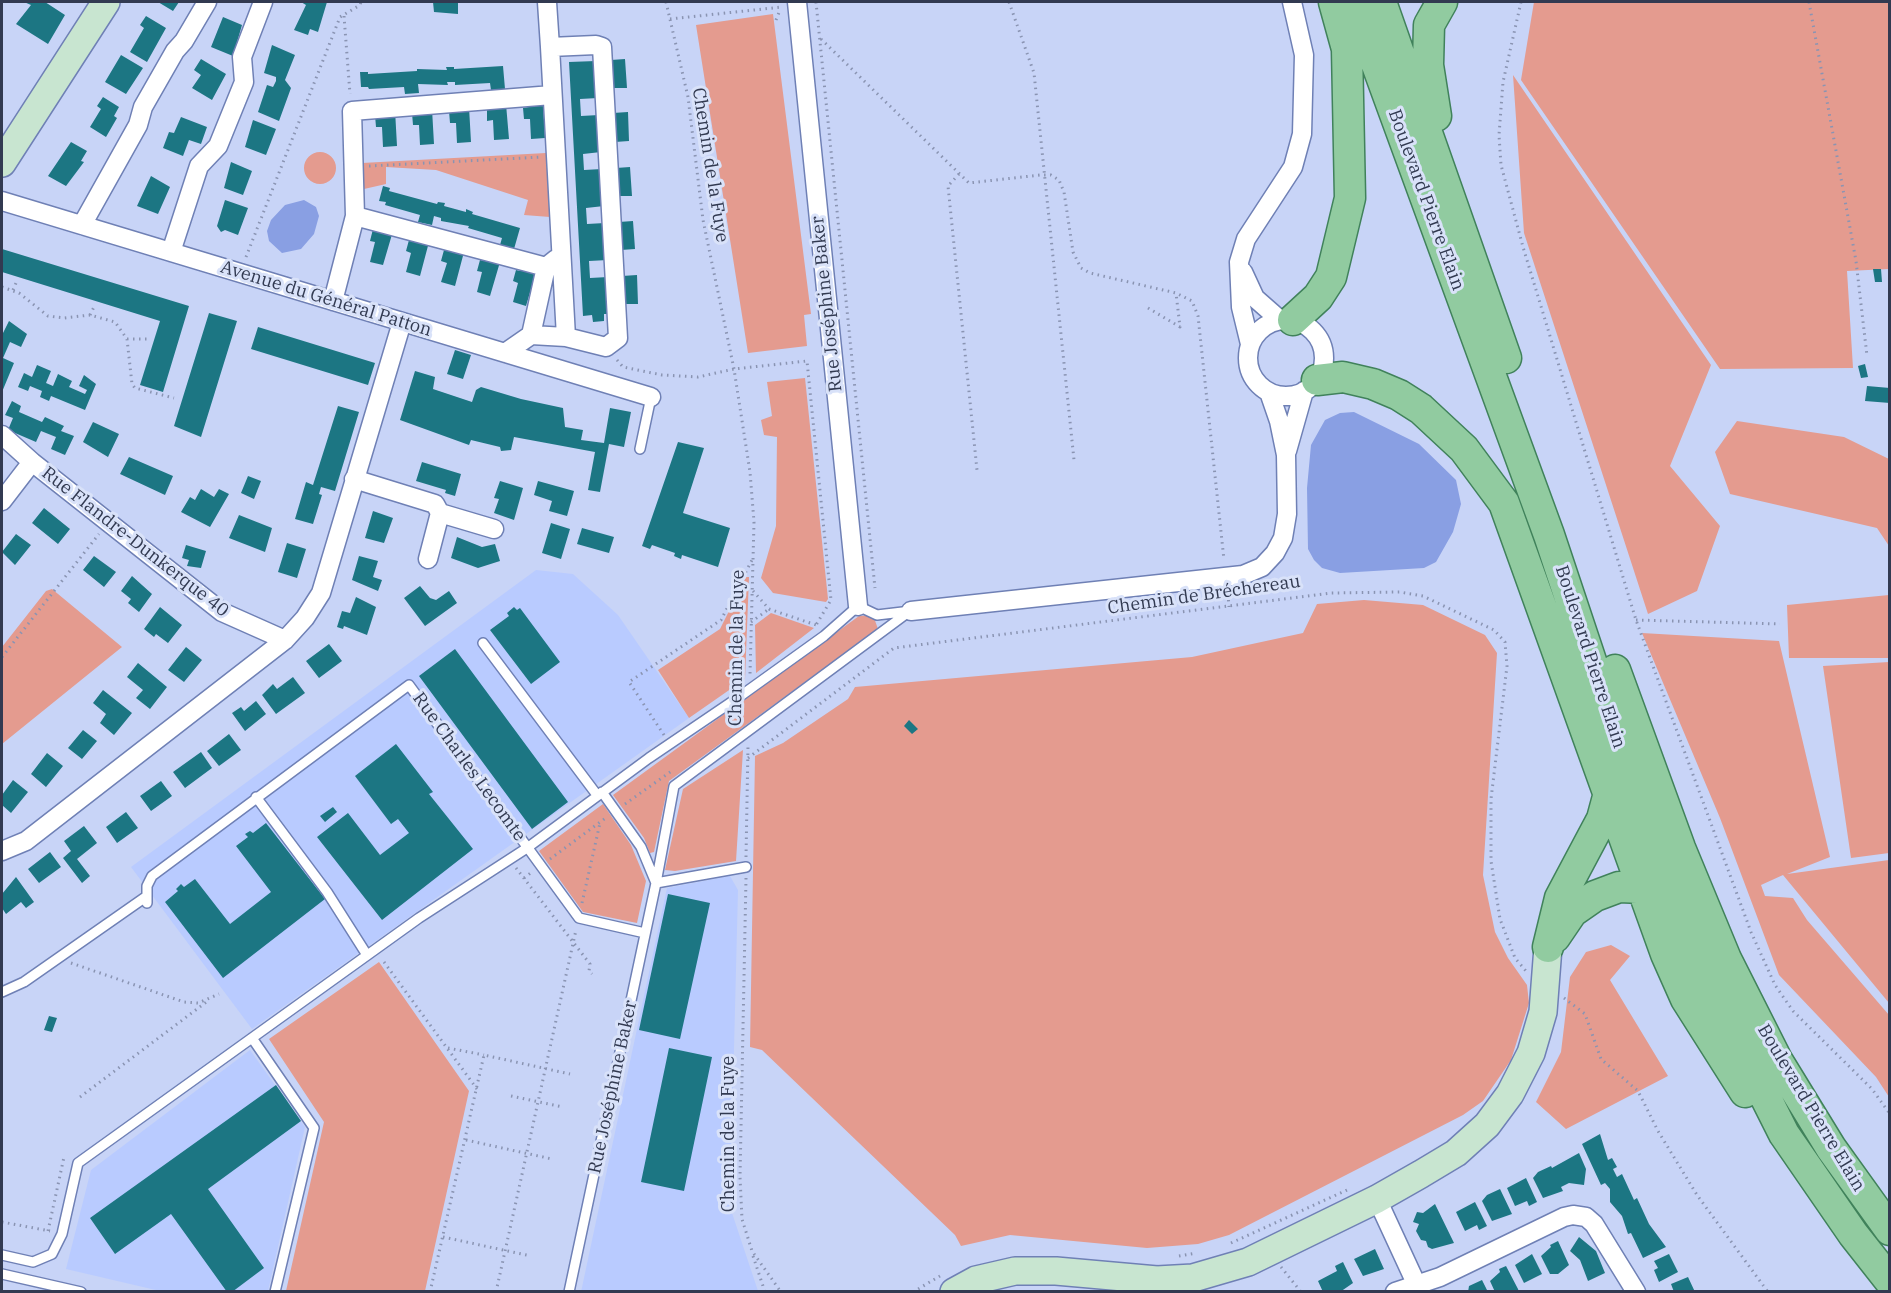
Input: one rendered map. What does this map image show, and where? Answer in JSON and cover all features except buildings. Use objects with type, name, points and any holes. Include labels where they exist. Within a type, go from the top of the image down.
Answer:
[{"type":"main road","points":[[1286,320],[1318,297],[1331,277],[1350,198],[1347,49],[1334,2]]},
{"type":"main road","name":"Boulevard Pierre Elain","points":[[1354,2],[1549,536],[1661,871],[1691,949],[1784,1134],[1853,1234],[1890,1281]]},
{"type":"main road","name":"Boulevard Pierre Elain","points":[[1381,2],[1636,728],[1680,848],[1726,959],[1777,1060],[1837,1156],[1890,1230]]},
{"type":"main road","points":[[1442,2],[1429,25],[1428,65],[1451,202]]},
{"type":"main road","points":[[1311,386],[1343,377],[1373,384],[1399,394],[1430,417],[1464,449],[1504,503],[1666,954],[1686,999],[1748,1096],[1784,1134]]},
{"type":"main road","points":[[1548,947],[1560,898],[1602,819],[1609,793]]},
{"type":"main road","points":[[1548,947],[1572,912],[1595,896],[1619,887],[1643,888]]},
{"type":"street","points":[[2,163],[106,2]]},
{"type":"street","points":[[82,225],[138,125],[143,107],[164,69],[207,2]]},
{"type":"street","points":[[171,252],[199,166],[218,146],[244,82],[242,57],[263,2]]},
{"type":"street","points":[[547,2],[566,337]]},
{"type":"street","points":[[911,611],[1234,575],[1262,567],[1275,553],[1283,538],[1287,514],[1286,456],[1279,421],[1269,392],[1253,377],[1248,366],[1250,344],[1241,307],[1239,262],[1246,239],[1293,167],[1302,134],[1304,55],[1292,2]]},
{"type":"street","name":"Rue Joséphine Baker","points":[[789,4],[858,606]]},
{"type":"street","points":[[505,353],[531,335],[566,337],[606,347],[618,338],[602,47],[596,45],[550,47]]},
{"type":"street","points":[[333,301],[355,216],[352,111],[552,95]]},
{"type":"street","name":"Avenue du Général Patton","points":[[2,201],[651,397]]},
{"type":"street","points":[[355,216],[546,267]]},
{"type":"street","points":[[531,335],[546,267],[561,255]]},
{"type":"street","points":[[1239,262],[1255,298],[1286,320],[1312,330],[1323,348],[1324,359],[1311,386],[1286,456]]},
{"type":"street","points":[[1250,344],[1262,327],[1286,320]]},
{"type":"street","points":[[2,851],[26,841],[285,640],[305,618],[321,592],[402,322]]},
{"type":"street","points":[[1269,392],[1293,395],[1311,386]]},
{"type":"street","points":[[2,435],[32,462]]},
{"type":"street","name":"Rue Flandre-Dunkerque 40","points":[[2,501],[32,462],[222,612],[285,640]]},
{"type":"street","points":[[354,479],[435,504],[440,513],[428,559]]},
{"type":"street","points":[[440,513],[494,529]]},
{"type":"street","points":[[949,1283],[976,1280],[1015,1271],[1056,1271],[1157,1280],[1193,1278],[1248,1262],[1377,1199],[1456,1153],[1486,1125],[1510,1094],[1531,1053],[1553,988],[1548,947]]},
{"type":"street","points":[[1377,1199],[1417,1287]]},
{"type":"street","points":[[1395,1292],[1417,1287],[1564,1217],[1573,1215],[1586,1216],[1594,1224],[1636,1292]]},
{"type":"lane","points":[[640,449],[651,397]]},
{"type":"lane","points":[[2,1255],[33,1262],[52,1254],[62,1234],[78,1163],[367,955],[527,848],[669,744],[824,636],[858,606],[877,615],[911,611]]},
{"type":"lane","name":"Rue Joséphine Baker","points":[[569,1292],[656,883],[674,786],[911,611]]},
{"type":"lane","points":[[483,643],[641,847],[656,883],[746,867]]},
{"type":"lane","name":"Rue Charles Lecomte","points":[[256,797],[410,685],[579,918]]},
{"type":"lane","points":[[2,992],[24,982],[147,899],[147,886],[152,876],[256,797],[327,892],[367,955]]},
{"type":"lane","points":[[579,918],[645,933]]},
{"type":"lane","points":[[252,1038],[314,1128],[276,1292]]},
{"type":"lane","points":[[2,1274],[81,1292]]},
{"type":"path","points":[[240,272],[340,17],[360,5],[361,2]]},
{"type":"path","name":"Chemin de la Fuye","points":[[666,2],[688,97],[703,219],[734,369],[750,472],[754,522],[750,688]]},
{"type":"path","points":[[816,2],[877,615]]},
{"type":"path","points":[[1009,2],[1034,73],[1074,460]]},
{"type":"path","points":[[1521,2],[1503,82],[1499,135],[1501,165],[1526,258],[1636,620],[1751,932],[1775,985],[1793,1011],[1872,1089],[1890,1114]]},
{"type":"path","points":[[1809,2],[1856,261],[1867,357]]},
{"type":"path","points":[[670,19],[789,4]]},
{"type":"path","points":[[344,16],[352,111]]},
{"type":"path","points":[[821,39],[969,183],[1045,175],[1059,180],[1064,192],[1073,252],[1081,268],[1090,273],[1176,292],[1192,301],[1198,316],[1234,575],[1229,607]]},
{"type":"path","points":[[354,167],[556,156]]},
{"type":"path","points":[[959,174],[948,186],[977,470]]},
{"type":"path","points":[[13,290],[16,283]]},
{"type":"path","points":[[2,287],[13,290],[48,316],[64,318],[90,315],[116,322],[127,339],[132,384],[135,388],[174,398]]},
{"type":"path","points":[[1148,308],[1180,327],[1176,292]]},
{"type":"path","points":[[90,315],[94,307]]},
{"type":"path","points":[[127,339],[150,339]]},
{"type":"path","points":[[606,347],[623,367],[662,375],[698,377],[734,369],[807,361],[831,600],[816,626]]},
{"type":"path","points":[[2,657],[108,524]]},
{"type":"path","points":[[669,744],[629,682],[721,620],[753,558]]},
{"type":"path","points":[[752,589],[769,609],[816,626],[824,636]]},
{"type":"path","name":"Chemin de Bréchereau","points":[[894,648],[1229,607],[1253,601],[1331,592],[1400,592],[1423,596],[1494,630],[1505,642],[1507,666],[1491,799],[1491,861],[1500,919],[1515,958],[1528,974],[1553,988]]},
{"type":"path","points":[[751,622],[769,609]]},
{"type":"path","points":[[1636,620],[1780,624]]},
{"type":"path","points":[[748,758],[894,648],[884,631]]},
{"type":"path","points":[[843,661],[854,677]]},
{"type":"path","name":"Chemin de la Fuye","points":[[749,732],[740,1177],[742,1219],[752,1251],[781,1292]]},
{"type":"path","points":[[524,878],[609,816]]},
{"type":"path","points":[[496,1292],[600,823]]},
{"type":"path","points":[[509,859],[590,964],[589,971],[592,974]]},
{"type":"path","points":[[67,962],[184,1002],[209,1000]]},
{"type":"path","points":[[384,963],[477,1089]]},
{"type":"path","points":[[1553,988],[1585,1014],[1601,1059],[1638,1091],[1658,1131],[1697,1195],[1768,1292]]},
{"type":"path","points":[[80,1097],[219,994]]},
{"type":"path","points":[[447,1047],[570,1074]]},
{"type":"path","points":[[430,1292],[484,1055]]},
{"type":"path","points":[[511,1096],[563,1107]]},
{"type":"path","points":[[465,1140],[552,1159]]},
{"type":"path","points":[[48,1231],[64,1157]]},
{"type":"path","points":[[1223,1247],[1343,1190],[1355,1190],[1377,1199]]},
{"type":"path","points":[[2,1222],[62,1234]]},
{"type":"path","points":[[443,1237],[531,1256]]},
{"type":"path","points":[[752,1251],[765,1292]]},
{"type":"path","points":[[1171,1257],[1203,1252]]},
{"type":"path","points":[[1278,1263],[1301,1292]]},
{"type":"path","points":[[913,1292],[949,1283]]},
{"type":"shaded area","points":[[1534,2],[1889,2],[1889,269],[1847,271],[1853,368],[1720,369],[1521,80]]},
{"type":"shaded area","points":[[773,14],[811,314],[804,315],[807,346],[748,353],[696,25]]},
{"type":"shaded area","points":[[1513,75],[1711,365],[1670,466],[1720,526],[1697,591],[1648,614],[1524,233]]},
{"type":"shaded area","points":[[320,152],[332,156],[336,168],[332,180],[320,184],[308,180],[304,168],[308,156]]},
{"type":"shaded area","points":[[546,153],[550,217],[524,215],[528,200],[436,170],[386,167],[386,184],[364,189],[362,163]]},
{"type":"shaded area","points":[[304,200],[316,207],[319,216],[314,234],[301,249],[282,253],[269,241],[267,231],[271,220],[285,205]]},
{"type":"shaded area","points":[[805,378],[828,599],[826,602],[773,593],[761,578],[776,526],[777,437],[764,435],[761,420],[772,416],[767,382]]},
{"type":"shaded area","points":[[1354,412],[1419,444],[1456,480],[1461,504],[1453,532],[1436,562],[1424,568],[1340,573],[1322,568],[1308,549],[1307,488],[1311,445],[1325,420],[1340,413]]},
{"type":"shaded area","points":[[1737,421],[1844,437],[1889,459],[1889,546],[1877,528],[1730,494],[1715,452]]},
{"type":"shaded area","points":[[536,570],[573,574],[618,615],[689,718],[252,1029],[131,867]]},
{"type":"shaded area","points":[[746,577],[749,577],[745,679],[689,718],[658,670],[720,629]]},
{"type":"shaded area","points":[[52,589],[122,647],[2,744],[2,647],[46,591]]},
{"type":"shaded area","points":[[1889,595],[1889,658],[1789,658],[1787,605]]},
{"type":"shaded area","points":[[1364,600],[1423,605],[1485,635],[1497,653],[1483,875],[1495,932],[1508,958],[1527,985],[1529,1003],[1511,1060],[1483,1101],[1463,1115],[1229,1235],[1198,1244],[1147,1248],[1010,1235],[961,1246],[955,1235],[762,1050],[750,1047],[755,756],[783,743],[848,699],[855,687],[1192,657],[1303,633],[1317,604]]},
{"type":"shaded area","points":[[771,613],[814,628],[756,673],[755,625]]},
{"type":"shaded area","points":[[873,615],[878,629],[669,781],[654,852],[650,853],[644,838],[613,795],[859,616]]},
{"type":"shaded area","points":[[1642,633],[1779,641],[1830,857],[1787,874],[1889,860],[1889,1003],[1783,875],[1761,885],[1765,896],[1793,898],[1807,920],[1889,1015],[1889,1097],[1876,1077],[1779,975],[1720,818]]},
{"type":"shaded area","points":[[1889,662],[1889,853],[1851,858],[1823,666]]},
{"type":"shaded area","points":[[743,750],[736,861],[675,871],[665,870],[683,789]]},
{"type":"shaded area","points":[[603,804],[631,845],[646,881],[637,923],[583,912],[539,851]]},
{"type":"shaded area","points":[[730,876],[738,890],[730,1207],[758,1291],[581,1292],[667,888]]},
{"type":"shaded area","points":[[1611,945],[1630,956],[1610,980],[1668,1076],[1566,1129],[1536,1102],[1561,1052],[1570,977],[1586,952]]},
{"type":"shaded area","points":[[379,962],[469,1091],[425,1291],[286,1291],[324,1122],[269,1039]]},
{"type":"shaded area","points":[[250,1050],[305,1127],[268,1291],[160,1291],[66,1269],[91,1170]]}]
